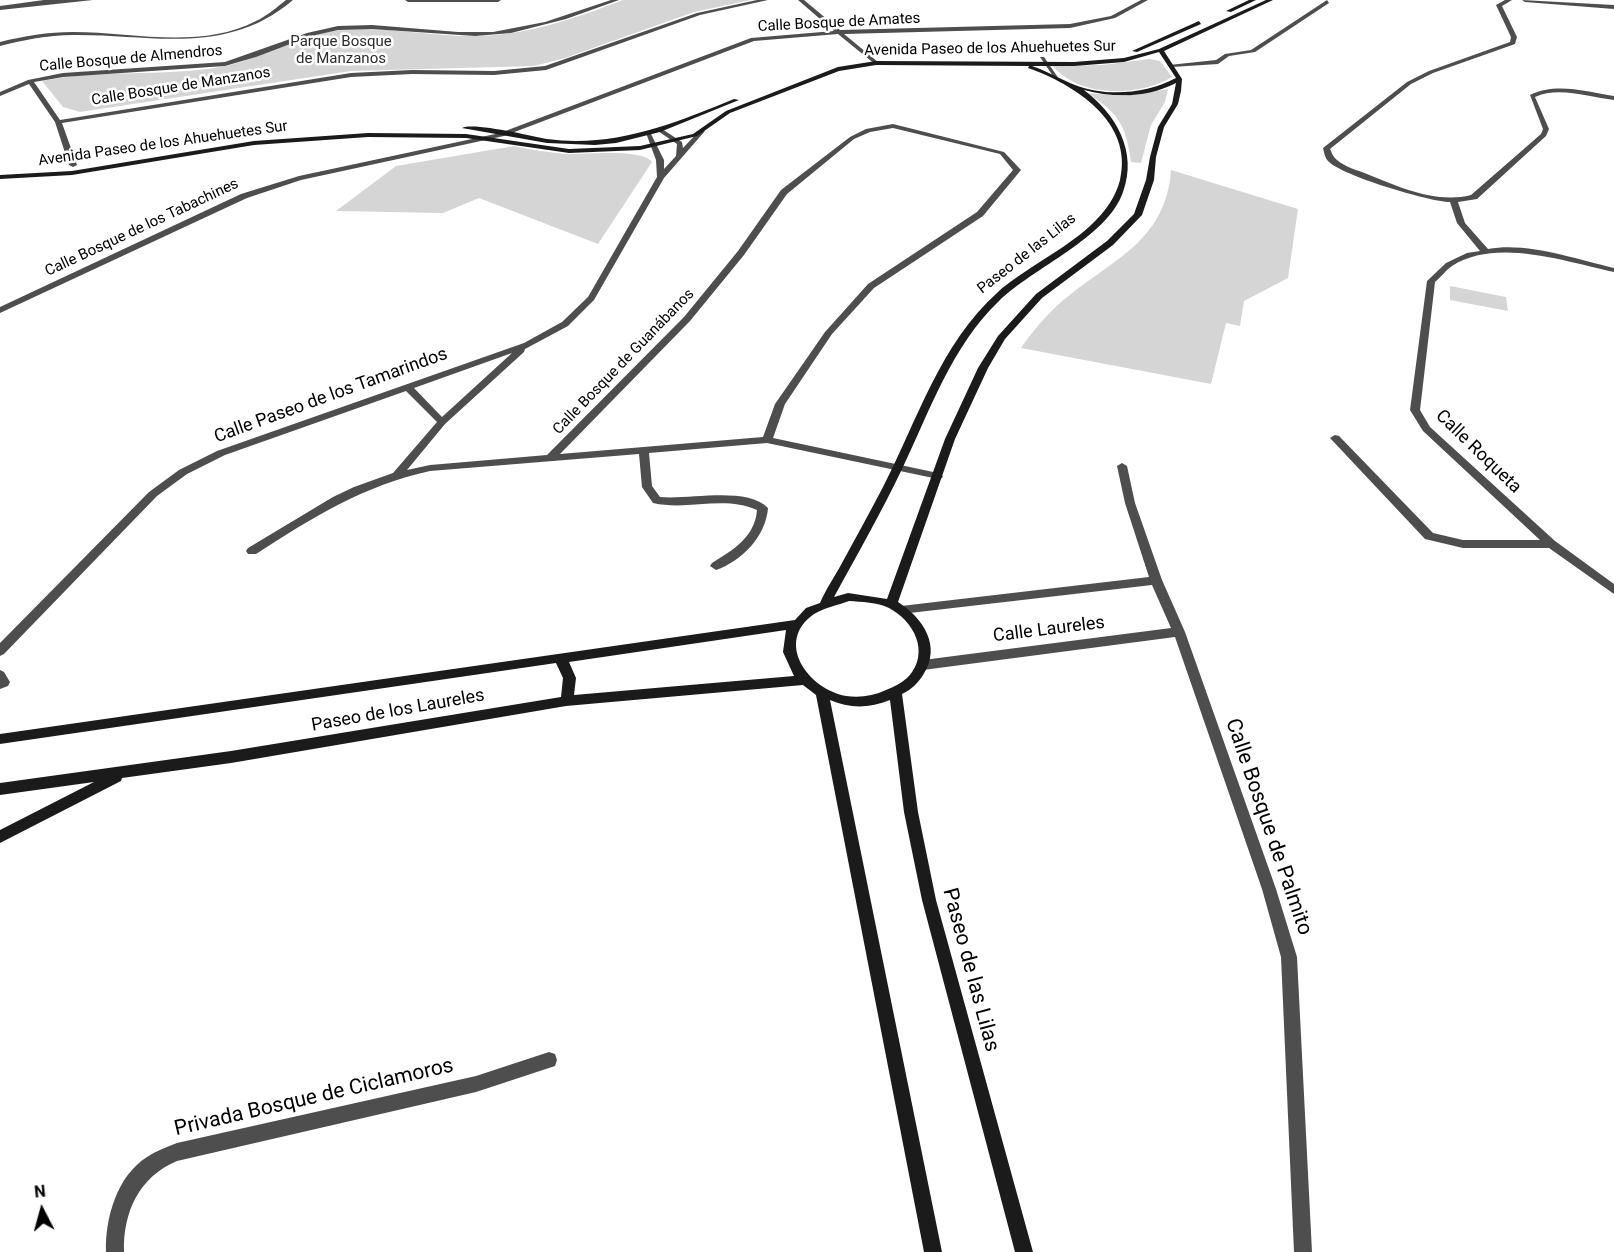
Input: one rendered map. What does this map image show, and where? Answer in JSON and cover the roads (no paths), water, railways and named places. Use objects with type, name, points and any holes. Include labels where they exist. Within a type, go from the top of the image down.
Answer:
[{"type":"street","points":[[0,8],[44,2],[90,0]]},
{"type":"street","points":[[0,44],[53,34],[165,39],[212,35],[263,21],[290,0]]},
{"type":"street","points":[[408,0],[498,0]]},
{"type":"street","name":"Calle Bosque de Almendros","points":[[0,94],[30,81],[70,74],[225,64],[253,56],[312,33],[337,28],[363,27],[468,34],[500,32],[562,20],[616,0]]},
{"type":"street","name":"Calle Bosque de Manzanos","points":[[58,122],[351,75],[412,72],[494,73],[546,68],[699,14],[765,0]]},
{"type":"street","points":[[801,0],[873,60]]},
{"type":"street","name":"Calle Bosque de Amates","points":[[510,133],[753,39],[840,32],[1070,26],[1113,17],[1146,0]]},
{"type":"street","name":"Avenida Paseo de los Ahuehuetes Sur","points":[[221,140],[316,130],[419,131],[569,151],[612,151],[677,140],[702,131],[723,115],[828,72],[873,60],[1008,63],[1094,58],[1131,52],[1252,0]]},
{"type":"street","name":"Avenida Paseo de los Ahuehuetes Sur","points":[[823,66],[873,60],[1112,62],[1161,50],[1270,0]]},
{"type":"street","points":[[1509,0],[1499,5],[1514,37],[1513,43],[1431,72],[1408,83],[1326,148],[1331,160],[1343,167],[1434,198],[1454,202],[1474,197],[1544,135],[1546,129],[1532,96],[1538,92],[1549,90],[1614,98]]},
{"type":"street","points":[[1525,0],[1614,7]]},
{"type":"street","points":[[1172,65],[1218,62],[1227,55],[1253,51],[1327,2]]},
{"type":"street","points":[[896,607],[938,476],[967,400],[1000,338],[1039,296],[1110,243],[1138,215],[1150,180],[1161,127],[1175,104],[1179,79],[1161,50]]},
{"type":"street","name":"Paseo de las Lilas","points":[[1045,61],[1057,78]]},
{"type":"street","name":"Paseo de las Lilas","points":[[826,602],[898,468],[931,393],[969,329],[1011,286],[1103,217],[1122,183],[1124,170],[1120,139],[1113,120],[1101,107],[1057,78],[1038,70],[1008,63]]},
{"type":"street","points":[[458,127],[586,144],[648,134],[798,75]]},
{"type":"street","points":[[1068,84],[1100,92],[1132,93],[1158,89],[1179,79]]},
{"type":"street","points":[[30,81],[58,122],[73,165]]},
{"type":"street","name":"Calle Bosque de Guanábanos","points":[[550,458],[687,319],[741,253],[784,192],[852,138],[868,130],[894,126],[1002,153],[1017,170],[980,214],[871,286],[829,332],[780,404],[767,440]]},
{"type":"street","points":[[660,130],[677,140],[681,147],[679,157]]},
{"type":"street","points":[[411,155],[422,145],[419,131]]},
{"type":"street","name":"Avenida Paseo de los Ahuehuetes Sur","points":[[0,177],[72,173],[254,143],[419,131]]},
{"type":"street","name":"Calle Paseo de los Tamarindos","points":[[0,651],[153,494],[183,472],[221,453],[527,345],[565,324],[591,298],[661,177],[702,131]]},
{"type":"street","name":"Calle Bosque de los Tabachines","points":[[0,310],[244,196],[299,178],[510,133]]},
{"type":"street","points":[[648,134],[660,160],[661,177]]},
{"type":"street","name":"Avenida Paseo de los Ahuehuetes Sur","points":[[0,168],[73,165],[189,145]]},
{"type":"street","points":[[1454,202],[1455,211],[1462,226],[1485,252]]},
{"type":"street","name":"Calle Roqueta","points":[[1614,270],[1514,250],[1485,252],[1452,263],[1431,281],[1415,410],[1426,429],[1551,544],[1614,590]]},
{"type":"street","points":[[398,473],[442,422],[527,345]]},
{"type":"street","points":[[408,388],[442,422]]},
{"type":"street","points":[[1335,438],[1429,536],[1463,544],[1551,544]]},
{"type":"street","points":[[252,551],[329,502],[398,473],[767,440],[938,476]]},
{"type":"street","points":[[644,450],[647,487],[657,500],[676,504],[710,500],[750,501],[763,508],[764,519],[743,549],[716,566]]},
{"type":"street","name":"Calle Bosque de Palmito","points":[[1122,466],[1130,503],[1155,580],[1179,632],[1269,889],[1289,957],[1303,1252]]},
{"type":"street","name":"Calle Laureles","points":[[896,607],[1155,580]]},
{"type":"street","points":[[848,597],[870,598],[896,607],[914,621],[922,635],[926,650],[923,665],[913,681],[896,693],[864,701],[846,701],[822,694],[802,680],[792,667],[788,652],[789,637],[808,610],[826,602],[848,597]]},
{"type":"street","name":"Paseo de los Laureles","points":[[0,739],[49,734],[796,624]]},
{"type":"street","name":"Calle Laureles","points":[[923,665],[1179,632]]},
{"type":"street","points":[[559,658],[565,665],[570,682],[566,700]]},
{"type":"street","points":[[0,675],[4,682],[0,684]]},
{"type":"street","name":"Paseo de los Laureles","points":[[0,789],[123,773],[566,700],[802,680]]},
{"type":"street","name":"Paseo de las Lilas","points":[[896,693],[911,812],[929,900],[1024,1252]]},
{"type":"street","points":[[822,694],[933,1252]]},
{"type":"street","points":[[0,837],[123,773]]},
{"type":"street","name":"Privada Bosque de Ciclamoros","points":[[115,1252],[114,1241],[124,1197],[148,1166],[177,1152],[476,1084],[549,1060]]},
{"type":"park label","name":"Parque Bosque de Manzanos","points":[[341,50]]}]
